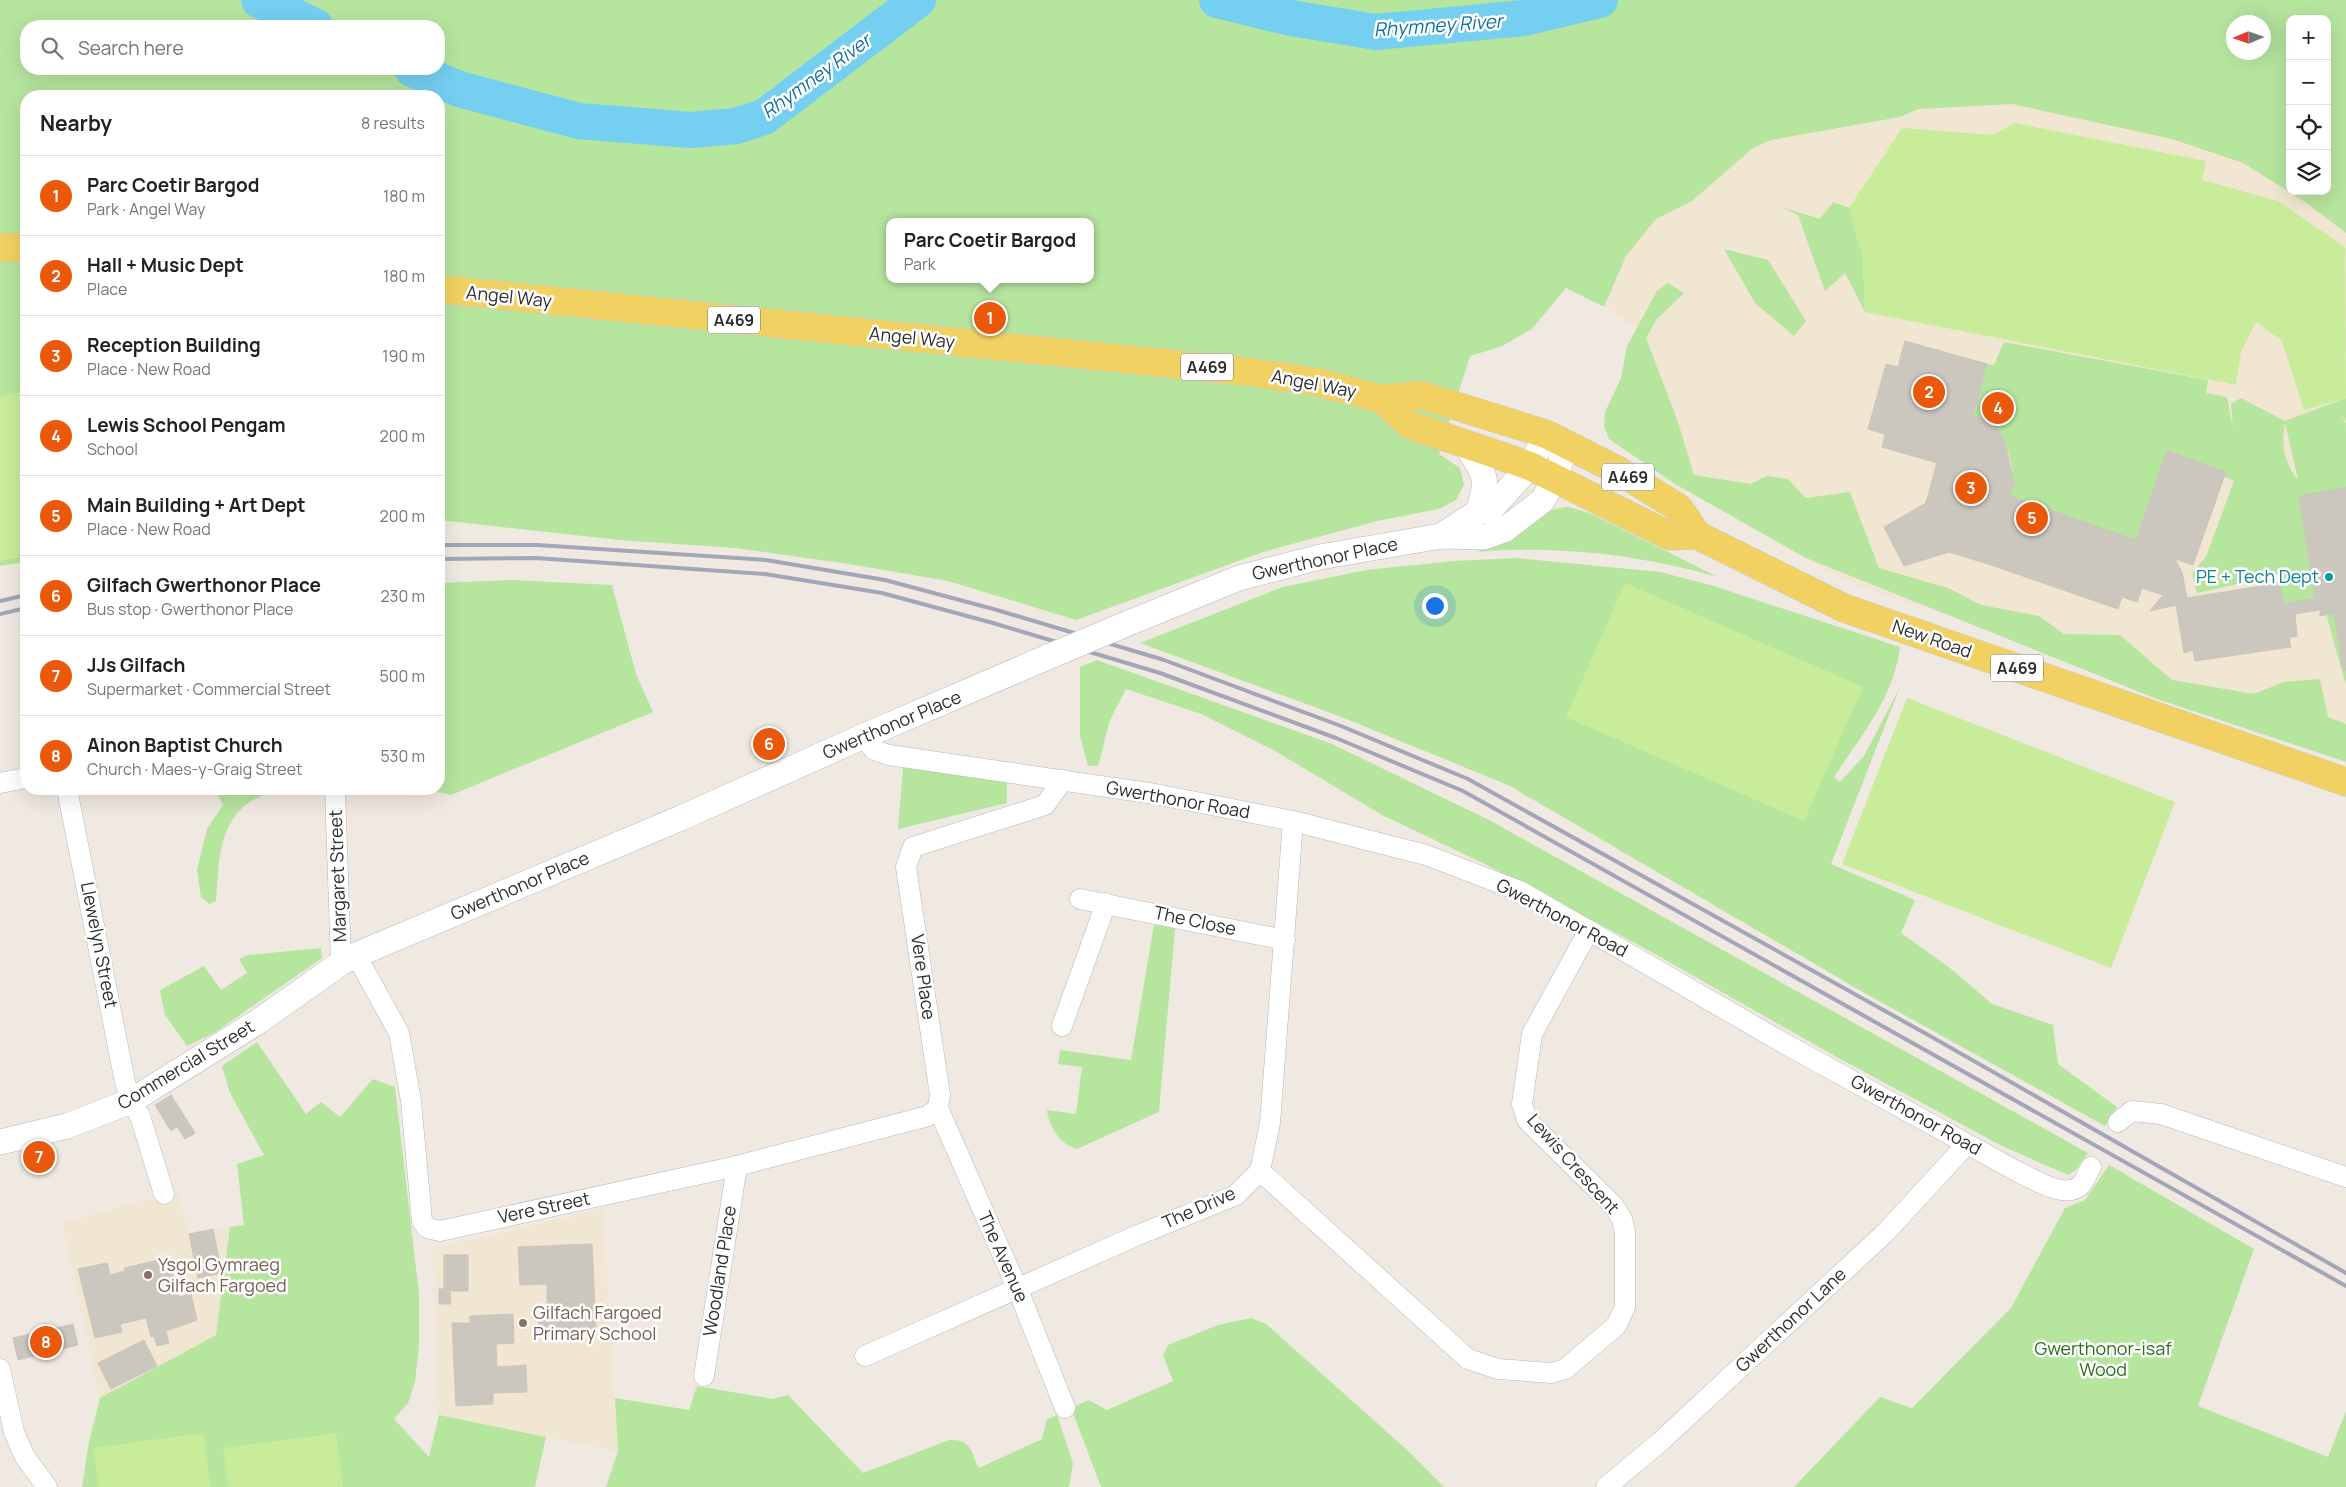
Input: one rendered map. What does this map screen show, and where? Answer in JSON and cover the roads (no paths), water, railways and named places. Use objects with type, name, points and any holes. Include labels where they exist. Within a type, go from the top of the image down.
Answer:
[{"type":"main road","points":[[0,247],[20,248]]},
{"type":"main road","name":"Angel Way","points":[[445,290],[1250,372],[1316,382],[1382,398],[1421,395],[1556,438]]},
{"type":"main road","name":"A469","points":[[1382,398],[1410,425],[1530,466]]},
{"type":"main road","name":"New Road","points":[[1556,438],[1619,471],[1679,508],[1697,535]]},
{"type":"main road","name":"New Road","points":[[1530,466],[1670,536],[1697,535],[1844,608],[2346,782]]},
{"type":"street","name":"Gwerthonor Place","points":[[1441,536],[1478,512],[1490,510],[1556,438]]},
{"type":"street","name":"Gwerthonor Place","points":[[348,959],[681,818],[864,736],[1050,656],[1239,578],[1320,557],[1441,536],[1484,537],[1504,530],[1542,501],[1556,478],[1556,438]]},
{"type":"street","points":[[1466,445],[1485,476],[1484,494],[1478,512]]},
{"type":"street","name":"Gwerthonor Road","points":[[864,736],[874,750],[889,755],[1155,794],[1293,821],[1426,855],[1520,892],[1590,930],[1787,1045],[2020,1173],[2058,1189],[2072,1190],[2081,1184],[2091,1167]]},
{"type":"street","points":[[0,783],[20,779]]},
{"type":"street","name":"Vere Place","points":[[938,1108],[940,1095],[906,867],[913,847],[1045,805],[1063,780]]},
{"type":"street","name":"Llewelyn Street","points":[[68,795],[125,1082],[131,1101],[140,1116],[164,1194]]},
{"type":"street","name":"Margaret Street","points":[[335,795],[348,959]]},
{"type":"street","points":[[1260,1171],[1270,1123],[1293,821]]},
{"type":"street","name":"The Close","points":[[1080,899],[1285,940]]},
{"type":"street","points":[[1062,1026],[1106,903]]},
{"type":"street","name":"Lewis Crescent","points":[[1260,1171],[1468,1359],[1498,1369],[1552,1373],[1566,1369],[1616,1326],[1625,1307],[1625,1232],[1622,1219],[1613,1205],[1527,1120],[1522,1104],[1532,1034],[1590,930]]},
{"type":"street","name":"Commercial Street","points":[[0,1142],[67,1126],[131,1101],[259,1022],[348,959]]},
{"type":"street","name":"Vere Street","points":[[348,959],[399,1033],[411,1100],[422,1221],[427,1228],[440,1231],[737,1166],[928,1116],[938,1108]]},
{"type":"street","name":"The Avenue","points":[[938,1108],[1018,1290],[1065,1408]]},
{"type":"street","points":[[2118,1122],[2132,1111],[2161,1114],[2346,1177]]},
{"type":"street","name":"Gwerthonor Lane","points":[[1606,1487],[1660,1442],[1886,1232],[1968,1144]]},
{"type":"street","name":"Woodland Place","points":[[704,1376],[737,1166]]},
{"type":"street","name":"The Drive","points":[[865,1356],[1018,1290],[1138,1235],[1236,1195],[1260,1171]]},
{"type":"street","points":[[0,1369],[14,1432],[25,1457],[47,1487]]},
{"type":"waterway","name":"Rhymney River","points":[[259,0],[302,20]]},
{"type":"waterway","name":"Rhymney River","points":[[426,75],[459,89],[579,121],[690,130],[736,126],[764,117],[918,0]]},
{"type":"waterway","name":"Rhymney River","points":[[1217,0],[1291,18],[1376,32],[1524,18],[1600,0]]},
{"type":"railway","points":[[445,545],[537,545],[766,560],[885,580],[997,610],[1164,660],[1341,726],[1468,779],[1930,1036],[2346,1273]]},
{"type":"railway","points":[[445,559],[536,558],[765,574],[882,593],[993,623],[1160,673],[1336,738],[1463,791],[2346,1286]]},
{"type":"railway","points":[[0,601],[20,596]]},
{"type":"railway","points":[[0,614],[20,609]]},
{"type":"place","name":"Parc Coetir Bargod","points":[[990,318]]},
{"type":"place","name":"Hall + Music Dept","points":[[1929,392]]},
{"type":"place","name":"Lewis School Pengam","points":[[1998,408]]},
{"type":"place","name":"Reception Building","points":[[1971,488]]},
{"type":"place","name":"Main Building + Art Dept","points":[[2032,518]]},
{"type":"place","name":"PE + Tech Dept","points":[[2329,577]]},
{"type":"place","name":"Gilfach Gwerthonor Place","points":[[769,744]]},
{"type":"place","name":"JJs Gilfach","points":[[39,1157]]},
{"type":"place","name":"Ysgol Gymraeg Gilfach Fargoed","points":[[148,1275]]},
{"type":"place","name":"Gilfach Fargoed Primary School","points":[[523,1323]]},
{"type":"place","name":"Ainon Baptist Church","points":[[46,1342]]},
{"type":"park label","name":"Gwerthonor-isaf Wood","points":[[2103,1359]]}]
